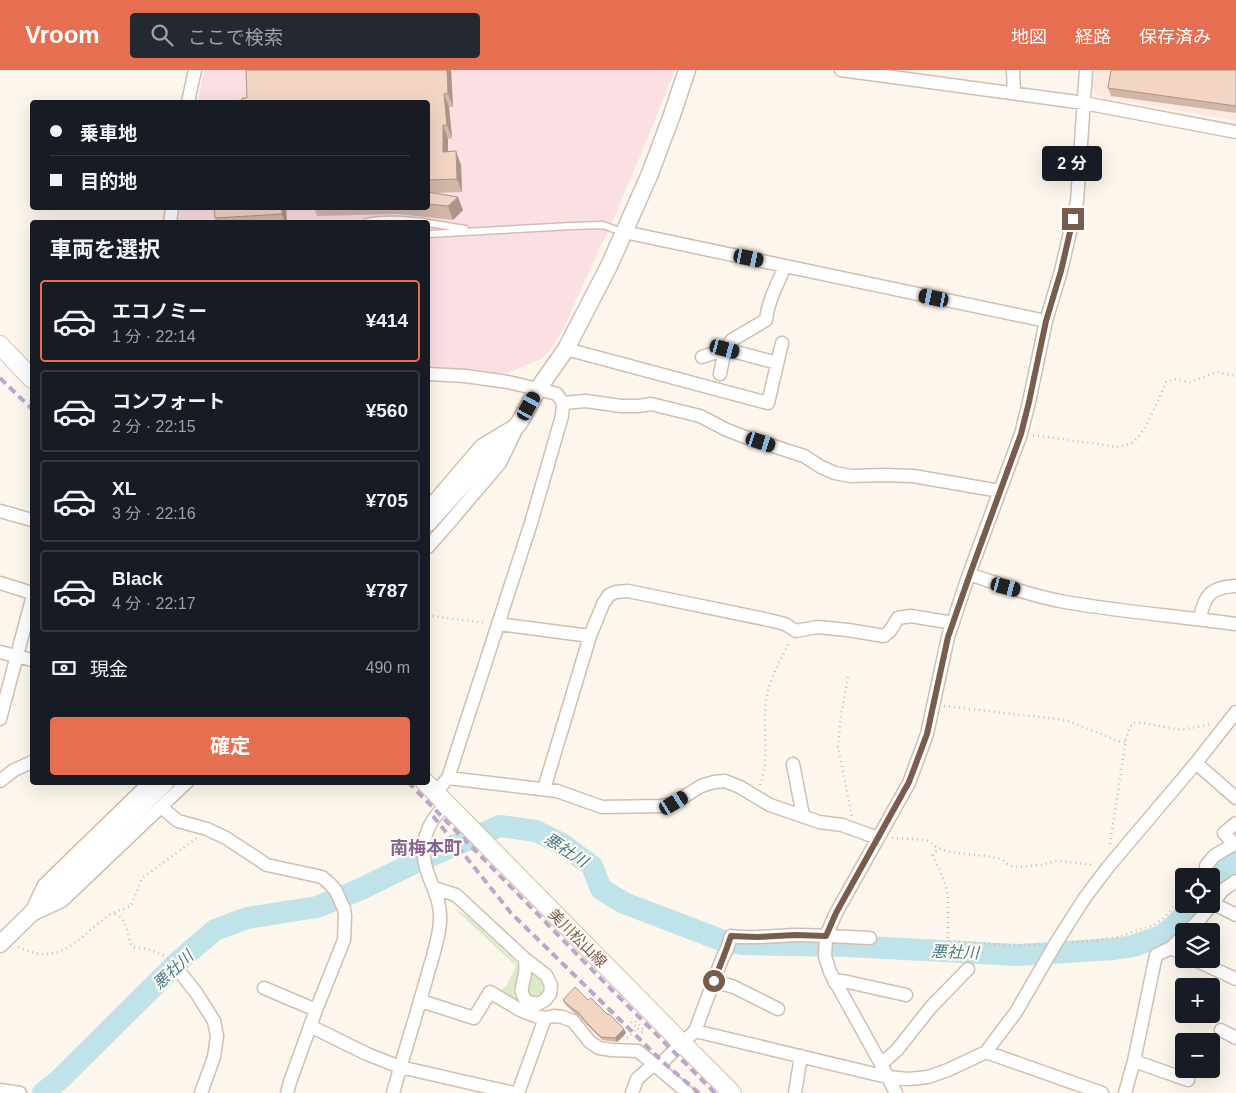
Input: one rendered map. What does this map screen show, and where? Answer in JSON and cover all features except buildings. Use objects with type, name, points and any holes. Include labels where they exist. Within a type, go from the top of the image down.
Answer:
[{"type":"main road","points":[[0,345],[30,377]]},
{"type":"main road","name":"美川松山線","points":[[435,794],[732,1093]]},
{"type":"street","points":[[188,100],[195,70]]},
{"type":"street","points":[[430,544],[500,463],[538,389],[566,349],[609,266],[649,176],[669,124],[686,70]]},
{"type":"street","points":[[841,70],[1084,103],[1236,132]]},
{"type":"street","points":[[1013,70],[1014,93]]},
{"type":"street","points":[[896,1093],[835,983],[825,956],[825,938],[836,913],[909,782],[927,734],[948,637],[1021,434],[1046,321],[1061,271],[1077,202],[1086,70]]},
{"type":"street","points":[[624,232],[1046,321]]},
{"type":"street","points":[[720,374],[725,349],[732,340],[766,320],[766,312],[785,266]]},
{"type":"street","points":[[566,349],[768,404],[782,343]]},
{"type":"street","points":[[702,357],[725,349],[777,363]]},
{"type":"street","points":[[393,1093],[420,1001],[440,923],[438,900],[427,872],[424,848],[429,825],[438,812],[435,794],[448,778],[536,505],[562,416],[563,403],[557,394],[508,382],[465,376],[430,374]]},
{"type":"street","points":[[563,403],[586,401],[621,406],[651,404],[700,416],[745,437],[804,456],[821,467],[836,473],[851,476],[882,474],[913,476],[1000,491]]},
{"type":"street","points":[[430,506],[481,446],[520,423]]},
{"type":"street","points":[[430,521],[520,423]]},
{"type":"street","points":[[0,511],[30,519]]},
{"type":"street","points":[[970,574],[1006,587],[1063,602],[1128,612],[1236,624]]},
{"type":"street","points":[[0,583],[30,592]]},
{"type":"street","points":[[1200,619],[1207,595],[1222,586],[1236,586]]},
{"type":"street","points":[[544,789],[590,636],[603,604],[609,595],[616,592],[628,591],[769,620],[785,624],[796,631],[817,627],[884,636],[890,631],[898,618],[911,616],[953,623]]},
{"type":"street","points":[[0,719],[30,607]]},
{"type":"street","points":[[498,624],[590,636]]},
{"type":"street","points":[[0,652],[30,659]]},
{"type":"street","points":[[696,1031],[887,1077],[909,1079],[928,1077],[948,1070],[986,1052],[1016,1012],[1044,962],[1084,899],[1108,867],[1233,716]]},
{"type":"street","points":[[0,781],[14,770],[30,763]]},
{"type":"street","points":[[1196,763],[1236,798]]},
{"type":"street","points":[[793,764],[803,816]]},
{"type":"street","points":[[448,778],[557,791],[602,807],[661,806],[674,803],[701,786],[725,781],[740,787],[770,805],[819,822],[842,825],[878,838]]},
{"type":"street","points":[[29,917],[44,885],[147,785]]},
{"type":"street","points":[[3,941],[163,785]]},
{"type":"street","points":[[29,917],[62,901],[184,785]]},
{"type":"street","points":[[162,807],[178,821],[207,829],[226,838],[267,866],[322,877],[336,891],[344,909],[344,940],[310,1026],[287,1093]]},
{"type":"street","points":[[1206,866],[1214,856],[1235,843],[1224,833],[1236,823]]},
{"type":"street","points":[[1220,894],[1236,881]]},
{"type":"street","points":[[434,888],[456,895],[525,959]]},
{"type":"street","points":[[1220,907],[1236,914]]},
{"type":"street","points":[[1196,923],[1204,913]]},
{"type":"street","points":[[632,1093],[637,1079],[696,1031],[731,936],[795,935],[825,938],[870,938]]},
{"type":"street","points":[[1125,1093],[1134,1061],[1156,955],[1175,944]]},
{"type":"street","points":[[1171,948],[1175,950]]},
{"type":"street","points":[[176,965],[214,1021],[217,1036],[214,1057],[201,1093]]},
{"type":"street","points":[[1212,968],[1236,979]]},
{"type":"street","points":[[881,1064],[896,1050],[931,1007],[968,969]]},
{"type":"street","points":[[714,981],[734,987],[778,1009]]},
{"type":"street","points":[[835,983],[841,981],[848,982],[906,994]]},
{"type":"street","points":[[264,988],[316,1010]]},
{"type":"street","points":[[420,1001],[474,1018],[490,992],[520,1010],[535,1016],[544,1018],[562,1017],[573,1021],[590,1042],[599,1048],[638,1051],[688,1093]]},
{"type":"street","points":[[310,1026],[367,1054],[400,1067],[511,1093],[544,1018]]},
{"type":"street","points":[[1220,1030],[1236,1038]]},
{"type":"street","points":[[986,1052],[1102,1093]]},
{"type":"street","points":[[795,1093],[801,1056]]},
{"type":"street","points":[[1134,1061],[1188,1080]]},
{"type":"street","points":[[0,1090],[20,1093]]},
{"type":"lane","points":[[376,220],[406,220]]},
{"type":"lane","points":[[430,224],[476,232]]},
{"type":"lane","points":[[430,234],[603,225],[624,232]]},
{"type":"path","points":[[1021,434],[1117,447],[1124,446],[1131,443],[1142,433],[1166,382],[1172,380],[1190,382],[1216,372],[1236,376]]},
{"type":"path","points":[[430,615],[498,624]]},
{"type":"path","points":[[756,796],[762,780],[767,695],[772,679],[796,631]]},
{"type":"path","points":[[848,677],[841,714],[838,747],[855,830]]},
{"type":"path","points":[[933,705],[1066,720],[1118,741],[1125,742]]},
{"type":"path","points":[[878,838],[914,838],[928,841],[950,852],[1001,859],[1010,866],[1041,865],[1056,861],[1108,867],[1125,742],[1133,723],[1144,723],[1181,730],[1233,716]]},
{"type":"path","points":[[3,941],[30,952],[52,954],[61,952],[78,942],[108,916],[131,906],[142,878],[207,829]]},
{"type":"path","points":[[935,846],[936,851],[933,855],[944,880],[948,896],[948,941],[1020,946],[1106,940],[1124,936],[1154,925],[1165,917],[1175,905]]},
{"type":"path","points":[[114,913],[125,923],[133,947],[144,947],[162,954],[176,965]]},
{"type":"path","points":[[632,1021],[644,1030],[642,1032],[637,1028],[632,1021]]},
{"type":"path","points":[[622,1036],[624,1038],[629,1037],[637,1028]]},
{"type":"shaded area","points":[[204,70],[675,70],[615,215],[564,327],[550,351],[541,359],[502,375],[430,367],[430,220],[178,220],[180,210],[430,210],[430,100],[198,100]]},
{"type":"shaded area","points":[[1093,70],[1236,70],[1236,121],[1098,96],[1091,88]]},
{"type":"green space","points":[[454,908],[467,916],[518,966],[519,976],[514,994],[520,1003],[499,993],[507,985],[516,966]]},
{"type":"green space","points":[[532,972],[539,979],[543,987],[542,994],[536,997],[529,996],[527,983]]},
{"type":"waterway","name":"悪社川","points":[[43,1093],[59,1080],[181,959],[215,930],[247,918],[317,907],[500,826],[536,831],[562,844],[592,866],[601,889],[624,903],[721,940],[742,944],[848,946],[1018,955],[1114,949],[1133,946],[1159,937],[1174,926],[1186,913]]},
{"type":"waterway","name":"悪社川","points":[[1220,876],[1236,861]]},
{"type":"railway","points":[[0,378],[30,407]]},
{"type":"railway","points":[[411,785],[715,1093]]},
{"type":"railway","points":[[433,816],[511,913],[663,1062],[699,1093]]},
{"type":"district","name":"南梅本町","points":[[426,848]]},
{"type":"route","points":[[714,981],[731,936],[826,936],[836,913],[909,782],[927,734],[948,637],[1021,434],[1046,321],[1061,271],[1073,219]]}]
